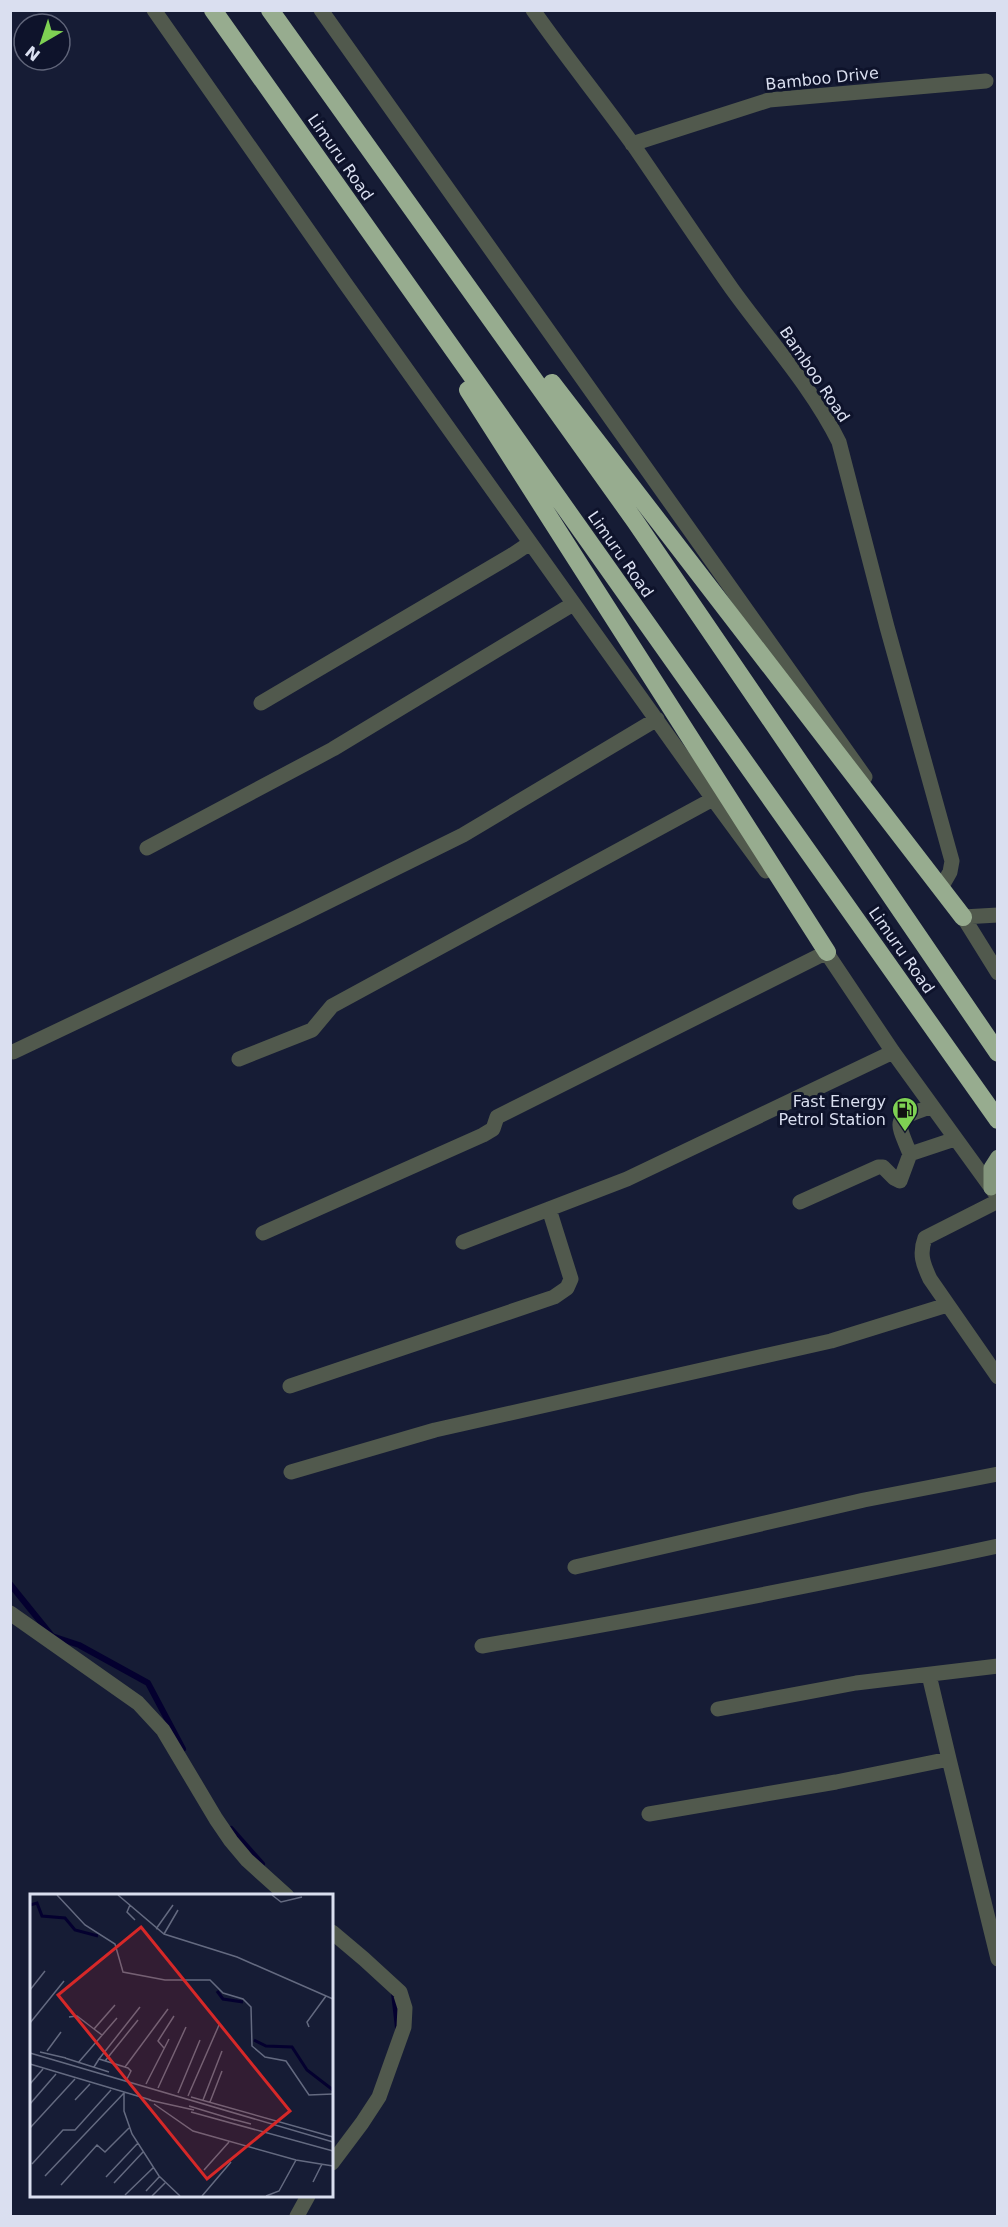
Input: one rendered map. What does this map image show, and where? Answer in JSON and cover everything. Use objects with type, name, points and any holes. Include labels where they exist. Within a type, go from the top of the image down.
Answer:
[{"type":"highway","name":"Limuru Road","points":[[213,10],[995,1116]]},
{"type":"highway","name":"Limuru Road","points":[[270,10],[635,521],[998,1053]]},
{"type":"highway","points":[[365,142],[963,916]]},
{"type":"highway","points":[[334,181],[827,952]]},
{"type":"main road","points":[[995,1196],[991,1168],[998,1157]]},
{"type":"street","points":[[154,10],[713,800],[827,952],[893,1052],[995,1196],[925,1238],[921,1250],[922,1262],[930,1279],[998,1377]]},
{"type":"street","points":[[321,10],[942,886],[998,973]]},
{"type":"street","name":"Bamboo Road","points":[[533,10],[632,144],[833,429],[839,442],[886,627],[952,861],[950,872],[942,886]]},
{"type":"street","name":"Bamboo Drive","points":[[632,144],[769,100],[986,81]]},
{"type":"street","points":[[261,703],[530,543]]},
{"type":"street","points":[[147,848],[333,749],[573,604]]},
{"type":"street","points":[[13,1052],[287,922],[463,835],[657,719]]},
{"type":"street","points":[[239,1059],[312,1030],[332,1006],[713,800]]},
{"type":"street","points":[[963,916],[998,915]]},
{"type":"street","points":[[263,1233],[483,1135],[493,1129],[497,1117],[827,952]]},
{"type":"street","points":[[463,1242],[627,1179],[893,1052]]},
{"type":"street","points":[[800,1202],[878,1167],[883,1167],[900,1181],[910,1154],[898,1126],[899,1121],[903,1117],[932,1106]]},
{"type":"street","points":[[910,1154],[955,1139]]},
{"type":"street","points":[[290,1386],[554,1297],[567,1288],[571,1279],[549,1209]]},
{"type":"street","points":[[291,1472],[435,1430],[831,1341],[947,1305]]},
{"type":"street","points":[[575,1567],[853,1502],[998,1474]]},
{"type":"street","points":[[482,1646],[710,1606],[998,1546]]},
{"type":"street","points":[[10,1613],[138,1703],[163,1730],[231,1841],[247,1860],[285,1894]]},
{"type":"street","points":[[718,1709],[856,1683],[998,1665]]},
{"type":"street","points":[[930,1675],[998,1959]]},
{"type":"street","points":[[649,1814],[836,1782],[949,1759]]},
{"type":"street","points":[[333,1933],[400,1992],[405,2008],[404,2027],[379,2097],[333,2162]]},
{"type":"street","points":[[297,2217],[307,2197]]},
{"type":"waterway","points":[[10,1584],[52,1636],[79,1645],[148,1683],[183,1749]]},
{"type":"waterway","points":[[231,1829],[262,1864]]},
{"type":"waterway","points":[[394,1993],[398,2028]]},
{"type":"place","name":"Fast Energy Petrol Station","points":[[905,1133]]}]
